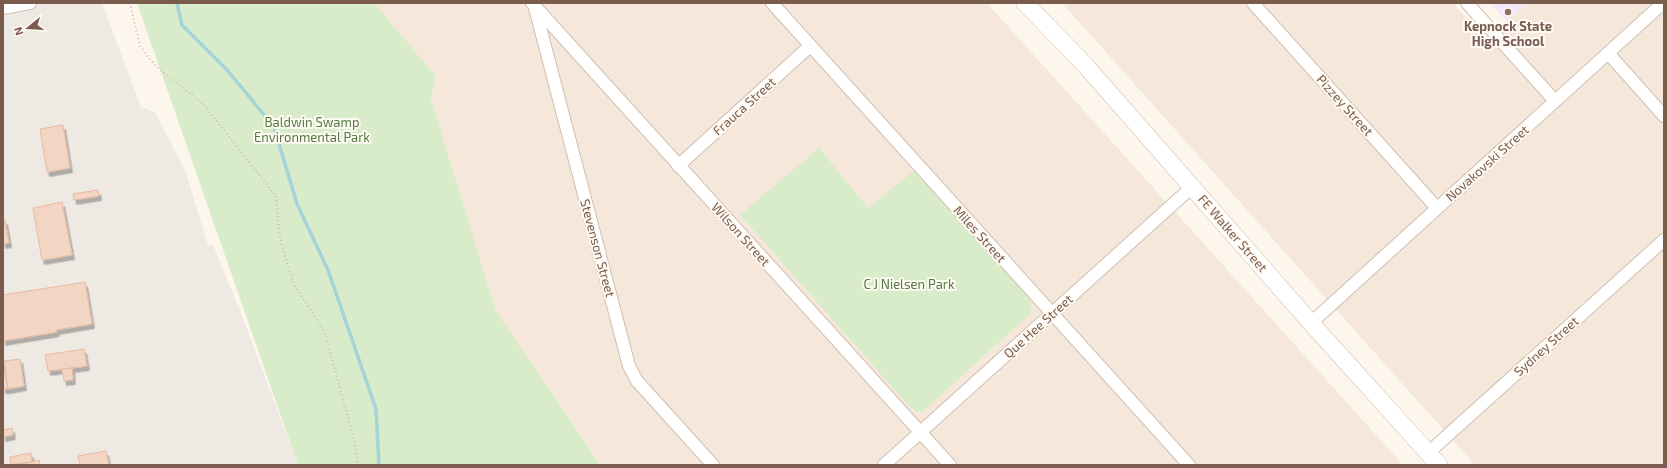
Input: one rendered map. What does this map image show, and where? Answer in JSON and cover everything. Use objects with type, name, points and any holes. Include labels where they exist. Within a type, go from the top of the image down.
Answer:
[{"type":"main road","name":"FE Walker Street","points":[[1024,3],[1086,66],[1311,322],[1434,459]]},
{"type":"street","points":[[3,8],[30,3]]},
{"type":"street","name":"Miles Street","points":[[772,3],[1190,465]]},
{"type":"street","name":"Pizzey Street","points":[[1253,3],[1438,208]]},
{"type":"street","points":[[1467,3],[1555,101]]},
{"type":"street","name":"Novakovski Street","points":[[1311,322],[1663,3]]},
{"type":"street","name":"Wilson Street","points":[[533,4],[950,465]]},
{"type":"street","name":"Stevenson Street","points":[[533,4],[629,366],[638,381],[713,465]]},
{"type":"street","name":"Frauca Street","points":[[678,166],[810,46]]},
{"type":"street","points":[[1608,53],[1664,116]]},
{"type":"street","name":"Que Hee Street","points":[[884,465],[1192,187]]},
{"type":"street","name":"Sydney Street","points":[[1434,459],[1664,240]]},
{"type":"path","points":[[130,3],[140,46],[148,57],[158,68],[204,105],[276,196],[280,239],[285,259],[294,285],[316,317],[326,337],[355,444],[358,465]]},
{"type":"shaded area","points":[[3,3],[102,3],[141,107],[155,112],[186,173],[208,245],[213,245],[241,313],[298,465],[3,465]]},
{"type":"shaded area","points":[[374,3],[987,3],[1403,465],[600,465],[496,311],[431,99],[436,76]]},
{"type":"shaded area","points":[[1062,3],[1453,3],[1488,43],[1507,21],[1527,3],[1664,3],[1664,465],[1475,465]]},
{"type":"shaded area","name":"Kepnock State High School","points":[[1490,3],[1527,3],[1507,21]]},
{"type":"green space","name":"Baldwin Swamp Environmental Park","points":[[137,3],[374,3],[436,76],[431,99],[496,311],[600,465],[298,465]]},
{"type":"green space","name":"C J Nielsen Park","points":[[819,148],[868,208],[915,170],[1028,296],[1032,305],[1030,314],[922,412],[916,411],[908,405],[740,215]]},
{"type":"building","points":[[63,125],[70,168],[47,172],[40,129]]},
{"type":"building","points":[[98,190],[99,196],[74,200],[73,194]]},
{"type":"building","points":[[62,202],[72,255],[42,260],[33,208]]},
{"type":"building","points":[[3,220],[5,220],[9,243],[3,244]]},
{"type":"building","points":[[85,282],[92,324],[56,330],[57,332],[3,341],[3,295]]},
{"type":"building","points":[[84,349],[87,366],[48,371],[45,355]]},
{"type":"building","points":[[20,359],[24,386],[8,389],[4,361]]},
{"type":"building","points":[[3,361],[8,389],[3,389]]},
{"type":"building","points":[[72,368],[73,380],[64,381],[62,369]]},
{"type":"building","points":[[12,428],[13,435],[3,437],[3,430]]},
{"type":"building","points":[[106,451],[109,465],[80,465],[78,456]]},
{"type":"building","points":[[31,453],[32,462],[11,465],[10,457]]},
{"type":"building","points":[[39,460],[40,465],[13,465],[32,462]]},
{"type":"waterway","points":[[177,3],[182,25],[228,71],[274,127],[297,204],[328,270],[376,409],[379,465]]},
{"type":"place","name":"Kepnock State High School","points":[[1508,12]]}]
